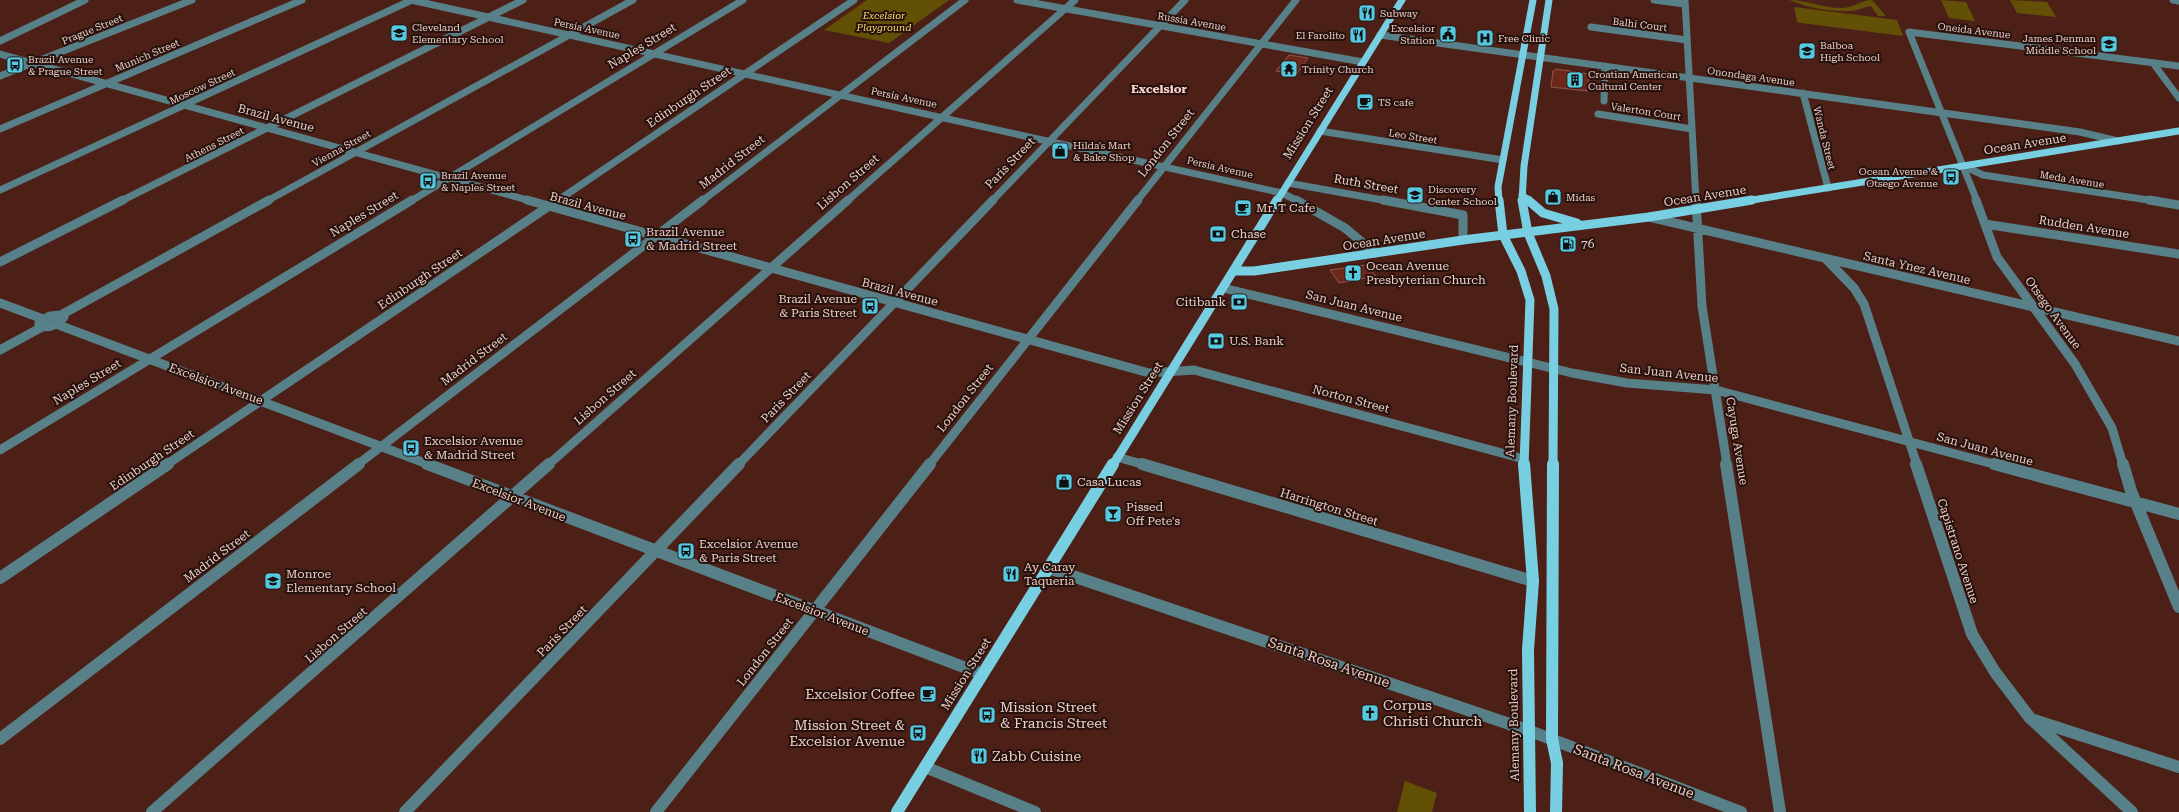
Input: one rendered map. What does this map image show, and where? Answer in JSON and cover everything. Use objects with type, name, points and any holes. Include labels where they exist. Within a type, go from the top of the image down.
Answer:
[{"type":"main road","name":"Mission Street","points":[[898,812],[982,674],[1402,0]]},
{"type":"main road","name":"Alemany Boulevard","points":[[1530,812],[1528,650],[1533,582],[1524,459],[1530,300],[1522,270],[1503,235],[1498,187],[1533,0]]},
{"type":"main road","points":[[1549,0],[1542,56],[1525,159],[1522,195],[1530,242],[1545,271],[1553,299],[1555,331],[1553,369],[1552,739],[1557,763],[1556,812]]},
{"type":"main road","name":"Ocean Avenue","points":[[1233,271],[1254,272],[1463,240],[1649,217],[2179,131]]},
{"type":"main road","points":[[1522,195],[1543,213],[1551,217],[1586,225]]},
{"type":"street","points":[[0,42],[84,0]]},
{"type":"street","name":"Prague Street","points":[[0,76],[192,0]]},
{"type":"street","name":"Munich Street","points":[[0,129],[302,0]]},
{"type":"street","name":"Persia Avenue","points":[[412,0],[1049,140],[1282,193],[1355,235],[1369,245],[1375,253]]},
{"type":"street","name":"Moscow Street","points":[[0,190],[412,0]]},
{"type":"street","name":"Athens Street","points":[[0,262],[523,0]]},
{"type":"street","name":"Vienna Street","points":[[42,323],[61,315],[633,0]]},
{"type":"street","name":"Naples Street","points":[[0,450],[743,0]]},
{"type":"street","name":"Edinburgh Street","points":[[0,578],[854,0]]},
{"type":"street","name":"Madrid Street","points":[[0,739],[965,0]]},
{"type":"street","name":"Russia Avenue","points":[[1017,0],[1363,62]]},
{"type":"street","name":"Lisbon Street","points":[[152,812],[322,665],[1075,0]]},
{"type":"street","name":"Paris Street","points":[[405,812],[1185,0]]},
{"type":"street","name":"London Street","points":[[656,812],[1296,0]]},
{"type":"street","points":[[1654,0],[1685,2]]},
{"type":"street","points":[[2173,0],[2179,1]]},
{"type":"street","name":"Cayuga Avenue","points":[[1685,2],[1702,306],[1780,812]]},
{"type":"street","name":"Balhi Court","points":[[1591,27],[1687,40]]},
{"type":"street","name":"Oneida Avenue","points":[[1909,32],[2179,66]]},
{"type":"street","name":"Otsego Avenue","points":[[1909,32],[1964,166],[1997,257],[2078,369],[2112,428],[2136,502],[2179,607]]},
{"type":"street","name":"Onondaga Avenue","points":[[1380,35],[1542,56],[2080,132],[2118,141]]},
{"type":"street","name":"Brazil Avenue","points":[[0,54],[1149,373],[1171,371]]},
{"type":"street","points":[[2153,63],[2179,98]]},
{"type":"street","points":[[1604,101],[1605,66]]},
{"type":"street","name":"Wanda Street","points":[[1803,94],[1828,188]]},
{"type":"street","name":"Valerton Court","points":[[1598,114],[1692,129]]},
{"type":"street","name":"Leo Street","points":[[1320,131],[1503,160]]},
{"type":"street","name":"Meda Avenue","points":[[1964,166],[1984,175],[2179,205]]},
{"type":"street","name":"Ruth Street","points":[[1288,183],[1463,214],[1463,240]]},
{"type":"street","name":"Santa Ynez Avenue","points":[[1649,217],[1698,230],[2179,341]]},
{"type":"street","name":"Rudden Avenue","points":[[1985,224],[2179,254]]},
{"type":"street","name":"Capistrano Avenue","points":[[1826,259],[1854,288],[1864,304],[1972,634],[1995,672],[2030,718],[2132,812]]},
{"type":"street","name":"San Juan Avenue","points":[[1223,288],[1553,369],[1627,383],[1716,390],[2179,514]]},
{"type":"street","points":[[0,303],[42,323],[56,324],[64,317],[61,315]]},
{"type":"street","points":[[0,350],[42,323]]},
{"type":"street","name":"Excelsior Avenue","points":[[56,324],[982,674]]},
{"type":"street","name":"Norton Street","points":[[1171,371],[1194,370],[1524,459]]},
{"type":"street","name":"Harrington Street","points":[[1117,457],[1533,582]]},
{"type":"street","name":"Santa Rosa Avenue","points":[[1049,568],[1530,731],[1741,812]]},
{"type":"street","points":[[2030,718],[2179,767]]},
{"type":"street","points":[[925,767],[1035,812]]},
{"type":"green space","name":"Excelsior Playground","points":[[867,0],[949,0],[889,43],[824,30]]},
{"type":"green space","points":[[1789,0],[1802,1],[1828,7],[1846,8],[1864,1],[1872,0],[1886,16],[1878,16],[1871,6],[1852,11],[1836,11],[1812,7]]},
{"type":"green space","points":[[1941,0],[1966,2],[1975,21],[1949,18]]},
{"type":"green space","points":[[2010,0],[2047,2],[2056,17],[2017,13]]},
{"type":"green space","points":[[1794,7],[1897,20],[1903,36],[1797,22]]},
{"type":"green space","points":[[1405,781],[1437,793],[1432,812],[1397,812]]},
{"type":"building","name":"Trinity Church","points":[[1289,55],[1308,58],[1296,75],[1276,71]]},
{"type":"building","name":"Croatian American Cultural Center","points":[[1557,69],[1589,74],[1587,91],[1551,87],[1553,71]]},
{"type":"building","name":"Ocean Avenue Presbyterian Church","points":[[1366,265],[1376,276],[1339,283],[1330,270]]},
{"type":"place","name":"Subway","points":[[1367,13]]},
{"type":"place","name":"Cleveland Elementary School","points":[[399,33]]},
{"type":"place","name":"Excelsior Station","points":[[1448,34]]},
{"type":"place","name":"El Farolito","points":[[1358,35]]},
{"type":"place","name":"Free Clinic","points":[[1485,38]]},
{"type":"place","name":"James Denman Middle School","points":[[2109,44]]},
{"type":"place","name":"Balboa High School","points":[[1807,51]]},
{"type":"place","name":"Brazil Avenue & Prague Street","points":[[15,65]]},
{"type":"place","name":"Trinity Church","points":[[1289,69]]},
{"type":"place","name":"Croatian American Cultural Center","points":[[1575,80]]},
{"type":"place","name":"TS cafe","points":[[1365,102]]},
{"type":"place","name":"Hilda's Mart & Bake Shop","points":[[1060,151]]},
{"type":"place","name":"Ocean Avenue & Otsego Avenue","points":[[1951,177]]},
{"type":"place","name":"Brazil Avenue & Naples Street","points":[[428,181]]},
{"type":"place","name":"Discovery Center School","points":[[1415,195]]},
{"type":"place","name":"Midas","points":[[1553,197]]},
{"type":"place","name":"Mr. T Cafe","points":[[1243,208]]},
{"type":"place","name":"Chase","points":[[1218,234]]},
{"type":"place","name":"Brazil Avenue & Madrid Street","points":[[633,239]]},
{"type":"place","name":"76","points":[[1568,244]]},
{"type":"place","name":"Ocean Avenue Presbyterian Church","points":[[1353,273]]},
{"type":"place","name":"Citibank","points":[[1239,302]]},
{"type":"place","name":"Brazil Avenue & Paris Street","points":[[870,306]]},
{"type":"place","name":"U.S. Bank","points":[[1216,341]]},
{"type":"place","name":"Excelsior Avenue & Madrid Street","points":[[411,448]]},
{"type":"place","name":"Casa Lucas","points":[[1064,482]]},
{"type":"place","name":"Pissed Off Pete's","points":[[1113,514]]},
{"type":"place","name":"Excelsior Avenue & Paris Street","points":[[686,551]]},
{"type":"place","name":"Ay Caray Taqueria","points":[[1011,574]]},
{"type":"place","name":"Monroe Elementary School","points":[[273,581]]},
{"type":"place","name":"Excelsior Coffee","points":[[928,694]]},
{"type":"place","name":"Corpus Christi Church","points":[[1370,713]]},
{"type":"place","name":"Mission Street & Francis Street","points":[[987,715]]},
{"type":"place","name":"Mission Street & Excelsior Avenue","points":[[918,733]]},
{"type":"place","name":"Zabb Cuisine","points":[[979,756]]},
{"type":"district","name":"Excelsior","points":[[1159,89]]}]
